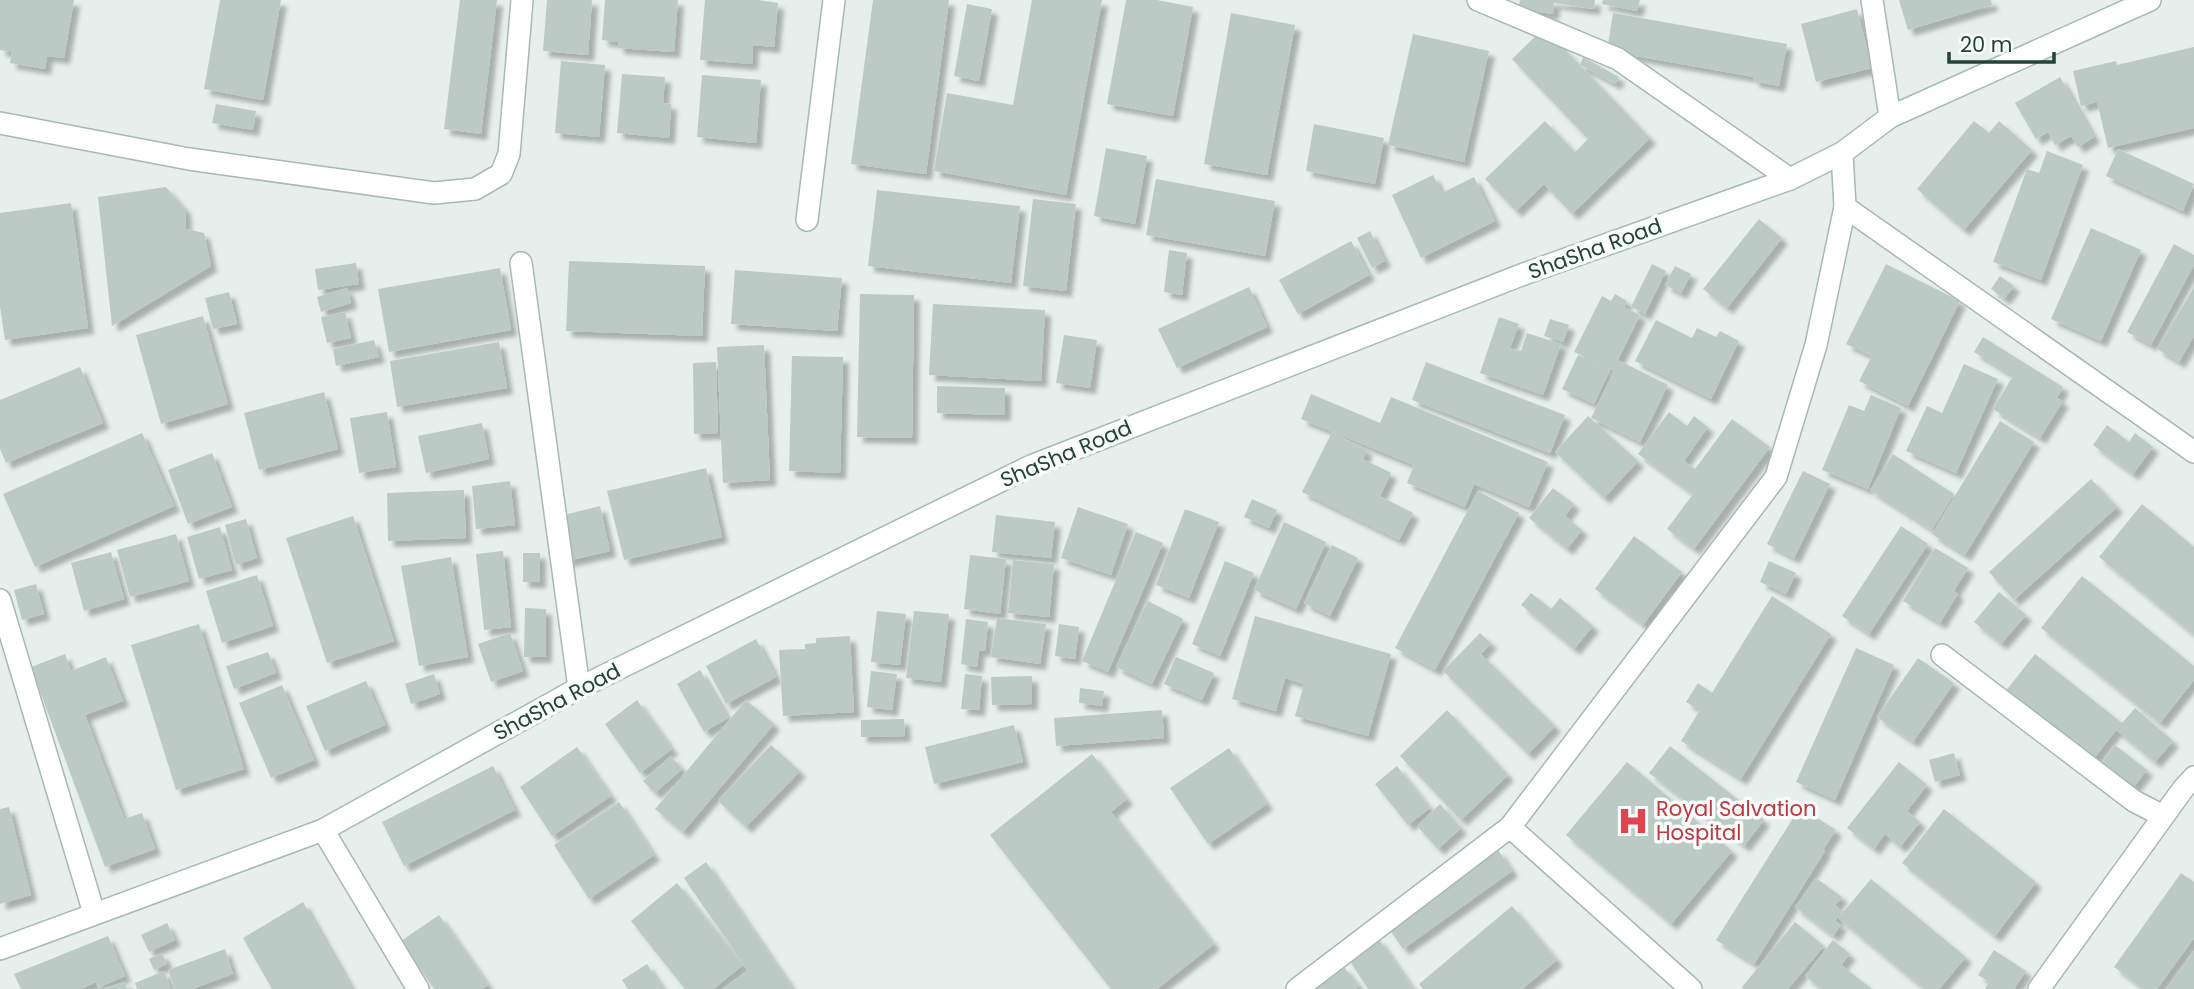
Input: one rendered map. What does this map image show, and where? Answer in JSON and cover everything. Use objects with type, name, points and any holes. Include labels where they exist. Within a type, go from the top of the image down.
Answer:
[{"type":"street","points":[[0,123],[216,163],[434,193],[475,189],[501,174],[509,154],[522,0]]},
{"type":"street","points":[[807,220],[834,0]]},
{"type":"street","points":[[1478,0],[1618,60],[1790,179]]},
{"type":"street","points":[[1872,0],[1890,117]]},
{"type":"street","name":"ShaSha Road","points":[[0,948],[323,830],[579,688],[1031,466],[1524,274],[1790,179],[1842,153],[1890,117],[2150,0]]},
{"type":"street","points":[[1297,989],[1510,827],[1776,477],[1816,345],[1845,207],[1842,153]]},
{"type":"street","points":[[1845,207],[2194,452]]},
{"type":"street","points":[[521,263],[579,688]]},
{"type":"street","points":[[0,600],[94,913]]},
{"type":"street","points":[[1942,655],[2134,801],[2163,816]]},
{"type":"street","points":[[2039,989],[2163,816],[2190,788]]},
{"type":"street","points":[[1510,827],[1691,989]]},
{"type":"street","points":[[323,830],[418,989]]},
{"type":"building","points":[[0,0],[74,0],[64,58],[47,56],[45,69],[10,63],[12,52],[0,50]]},
{"type":"building","points":[[220,0],[281,0],[263,100],[204,89]]},
{"type":"building","points":[[460,0],[497,0],[481,134],[444,129]]},
{"type":"building","points":[[547,0],[592,0],[588,55],[543,51]]},
{"type":"building","points":[[605,0],[678,0],[674,52],[618,48],[618,42],[602,40]]},
{"type":"building","points":[[705,0],[758,0],[778,3],[774,47],[753,45],[752,64],[700,60]]},
{"type":"building","points":[[873,0],[949,0],[926,174],[851,164]]},
{"type":"building","points":[[1032,0],[1102,0],[1066,195],[934,171],[947,93],[1013,105]]},
{"type":"building","points":[[1126,0],[1157,0],[1193,7],[1173,116],[1107,104]]},
{"type":"building","points":[[1520,0],[1595,0],[1594,9],[1554,3],[1553,14],[1518,9]]},
{"type":"building","points":[[1603,0],[1640,0],[1637,11],[1602,4]]},
{"type":"building","points":[[1899,0],[1991,0],[1992,5],[1908,30]]},
{"type":"building","points":[[967,4],[992,9],[979,81],[954,76]]},
{"type":"building","points":[[1857,9],[1872,68],[1816,82],[1801,24]]},
{"type":"building","points":[[1231,13],[1295,25],[1267,175],[1204,164]]},
{"type":"building","points":[[1613,13],[1787,44],[1779,86],[1753,81],[1754,77],[1607,51]]},
{"type":"building","points":[[1544,28],[1650,138],[1572,214],[1544,184],[1516,211],[1485,179],[1545,121],[1575,152],[1588,139],[1512,59]]},
{"type":"building","points":[[1413,34],[1489,51],[1464,162],[1388,145]]},
{"type":"building","points":[[2194,47],[2194,128],[2108,148],[2097,102],[2081,106],[2073,71],[2116,61],[2117,65]]},
{"type":"building","points":[[1583,57],[1619,77],[1615,84],[1580,65]]},
{"type":"building","points":[[561,61],[605,65],[599,137],[555,133]]},
{"type":"building","points":[[622,74],[665,77],[663,103],[671,104],[669,138],[617,133]]},
{"type":"building","points":[[702,75],[761,80],[756,143],[697,137]]},
{"type":"building","points":[[2060,77],[2094,137],[2078,147],[2071,136],[2055,145],[2048,132],[2036,139],[2015,103]]},
{"type":"building","points":[[216,104],[256,111],[253,130],[212,123]]},
{"type":"building","points":[[1974,121],[1989,133],[1999,121],[2032,150],[1964,230],[1917,189]]},
{"type":"building","points":[[1314,124],[1384,138],[1375,184],[1306,171]]},
{"type":"building","points":[[1106,148],[1147,156],[1135,224],[1094,216]]},
{"type":"building","points":[[2118,149],[2194,184],[2183,211],[2106,176]]},
{"type":"building","points":[[2047,151],[2083,165],[2041,280],[1993,262],[2027,169],[2039,173]]},
{"type":"building","points":[[1433,175],[1442,193],[1474,177],[1495,221],[1421,258],[1392,195]]},
{"type":"building","points":[[1156,179],[1275,201],[1265,256],[1146,235]]},
{"type":"building","points":[[166,187],[185,209],[186,229],[204,233],[211,266],[112,326],[98,197]]},
{"type":"building","points":[[877,190],[1020,206],[1011,283],[868,266]]},
{"type":"building","points":[[1033,199],[1076,204],[1066,291],[1023,286]]},
{"type":"building","points":[[71,203],[88,328],[5,340],[0,307],[0,213]]},
{"type":"building","points":[[1759,219],[1782,238],[1727,308],[1703,289]]},
{"type":"building","points":[[2091,228],[2141,250],[2101,341],[2051,319]]},
{"type":"building","points":[[1370,231],[1385,261],[1372,268],[1357,238]]},
{"type":"building","points":[[1351,241],[1369,275],[1298,314],[1279,280]]},
{"type":"building","points":[[2174,244],[2194,255],[2194,265],[2151,345],[2127,332]]},
{"type":"building","points":[[1169,250],[1187,253],[1182,295],[1164,292]]},
{"type":"building","points":[[569,261],[705,266],[702,336],[566,331]]},
{"type":"building","points":[[356,263],[359,284],[318,290],[315,269]]},
{"type":"building","points":[[1652,264],[1666,271],[1645,314],[1631,307]]},
{"type":"building","points":[[1886,264],[1960,301],[1908,406],[1859,381],[1872,356],[1846,344]]},
{"type":"building","points":[[1675,266],[1691,274],[1681,293],[1665,285]]},
{"type":"building","points":[[500,268],[511,330],[389,352],[378,289]]},
{"type":"building","points":[[735,270],[842,278],[837,331],[731,324]]},
{"type":"building","points":[[2000,276],[2014,286],[2004,299],[1991,289]]},
{"type":"building","points":[[1249,287],[1267,327],[1177,368],[1158,329]]},
{"type":"building","points":[[2194,287],[2194,336],[2179,362],[2157,349]]},
{"type":"building","points":[[347,288],[351,303],[321,312],[317,297]]},
{"type":"building","points":[[229,292],[237,324],[213,329],[205,298]]},
{"type":"building","points":[[860,294],[914,295],[912,438],[857,437]]},
{"type":"building","points":[[1615,294],[1627,301],[1624,307],[1640,315],[1618,360],[1668,385],[1640,442],[1591,418],[1614,371],[1574,352],[1602,296],[1611,301]]},
{"type":"building","points":[[933,304],[1045,310],[1041,381],[929,375]]},
{"type":"building","points":[[345,312],[351,338],[327,343],[321,317]]},
{"type":"building","points":[[203,316],[228,404],[161,424],[136,335]]},
{"type":"building","points":[[1499,317],[1519,324],[1510,348],[1521,351],[1527,333],[1561,344],[1543,395],[1480,373]]},
{"type":"building","points":[[1550,319],[1569,325],[1563,342],[1544,336]]},
{"type":"building","points":[[1656,320],[1692,338],[1697,328],[1716,337],[1720,331],[1739,341],[1711,399],[1635,361]]},
{"type":"building","points":[[1064,335],[1097,340],[1090,388],[1056,383]]},
{"type":"building","points":[[1983,337],[2063,387],[2057,398],[2063,401],[2040,438],[1993,409],[2013,376],[1974,352]]},
{"type":"building","points":[[374,340],[379,357],[336,366],[333,349]]},
{"type":"building","points":[[499,342],[507,388],[397,407],[390,361]]},
{"type":"building","points":[[764,345],[770,480],[723,483],[717,347]]},
{"type":"building","points":[[1578,355],[1610,370],[1594,404],[1562,389]]},
{"type":"building","points":[[792,356],[843,357],[840,473],[789,471]]},
{"type":"building","points":[[716,362],[718,433],[694,434],[693,363]]},
{"type":"building","points":[[1426,362],[1565,415],[1550,453],[1412,400]]},
{"type":"building","points":[[1964,364],[1998,379],[1956,473],[1906,451],[1927,406],[1942,413]]},
{"type":"building","points":[[80,367],[103,423],[6,463],[0,449],[0,400]]},
{"type":"building","points":[[937,386],[1005,388],[1005,415],[937,413]]},
{"type":"building","points":[[324,392],[338,449],[259,470],[244,413]]},
{"type":"building","points":[[1311,394],[1380,423],[1391,397],[1548,462],[1529,507],[1474,484],[1465,507],[1407,483],[1414,465],[1301,419]]},
{"type":"building","points":[[1871,395],[1901,408],[1868,489],[1822,470],[1849,405],[1864,411]]},
{"type":"building","points":[[387,412],[396,467],[359,473],[350,418]]},
{"type":"building","points":[[1669,412],[1687,426],[1694,416],[1708,427],[1684,461],[1695,469],[1732,419],[1770,447],[1694,549],[1667,529],[1693,494],[1638,454]]},
{"type":"building","points":[[1588,416],[1638,461],[1604,498],[1555,452]]},
{"type":"building","points":[[2000,421],[2034,442],[1965,555],[1932,534]]},
{"type":"building","points":[[482,423],[489,459],[426,473],[418,436]]},
{"type":"building","points":[[2107,425],[2129,442],[2135,433],[2153,447],[2133,474],[2093,445]]},
{"type":"building","points":[[1332,432],[1367,450],[1363,459],[1391,473],[1380,496],[1413,513],[1399,540],[1302,492]]},
{"type":"building","points":[[142,433],[174,506],[35,567],[3,494]]},
{"type":"building","points":[[212,453],[232,507],[188,524],[168,470]]},
{"type":"building","points":[[1893,454],[1954,494],[1932,530],[1870,490]]},
{"type":"building","points":[[706,468],[722,537],[624,560],[607,491]]},
{"type":"building","points":[[1803,471],[1830,484],[1794,558],[1767,544]]},
{"type":"building","points":[[2091,479],[2117,507],[2014,600],[1989,572]]},
{"type":"building","points":[[510,481],[515,525],[476,529],[472,486]]},
{"type":"building","points":[[1553,488],[1574,504],[1565,516],[1582,530],[1567,549],[1529,518]]},
{"type":"building","points":[[464,490],[466,538],[388,541],[387,493]]},
{"type":"building","points":[[1478,491],[1519,513],[1435,670],[1395,648]]},
{"type":"building","points":[[1252,499],[1277,510],[1269,528],[1244,517]]},
{"type":"building","points":[[2142,504],[2194,547],[2194,635],[2099,557]]},
{"type":"building","points":[[600,506],[610,551],[567,561],[556,517]]},
{"type":"building","points":[[1078,507],[1128,524],[1111,575],[1061,558]]},
{"type":"building","points":[[1185,509],[1219,522],[1189,598],[1156,585]]},
{"type":"building","points":[[996,515],[1055,522],[1051,558],[992,552]]},
{"type":"building","points":[[353,516],[394,641],[327,663],[286,538]]},
{"type":"building","points":[[246,519],[257,558],[236,565],[225,525]]},
{"type":"building","points":[[1284,522],[1326,542],[1296,609],[1254,590]]},
{"type":"building","points":[[1901,526],[1928,544],[1869,634],[1842,616]]},
{"type":"building","points":[[220,527],[232,570],[199,579],[187,537]]},
{"type":"building","points":[[1136,532],[1163,543],[1108,672],[1082,661]]},
{"type":"building","points":[[176,534],[189,581],[130,597],[117,550]]},
{"type":"building","points":[[1634,536],[1682,572],[1643,625],[1595,589]]},
{"type":"building","points":[[1332,545],[1358,558],[1330,616],[1304,603]]},
{"type":"building","points":[[1935,548],[1968,568],[1954,591],[1958,594],[1940,623],[1903,601]]},
{"type":"building","points":[[503,551],[511,627],[484,630],[476,554]]},
{"type":"building","points":[[111,552],[124,599],[84,611],[71,563]]},
{"type":"building","points":[[523,553],[540,553],[540,582],[523,582]]},
{"type":"building","points":[[970,555],[1006,559],[1000,614],[964,609]]},
{"type":"building","points":[[451,557],[468,657],[419,666],[401,566]]},
{"type":"building","points":[[1013,560],[1054,564],[1049,617],[1008,613]]},
{"type":"building","points":[[1225,561],[1254,573],[1220,656],[1192,644]]},
{"type":"building","points":[[1769,561],[1796,573],[1786,594],[1760,582]]},
{"type":"building","points":[[257,575],[273,626],[222,643],[206,591]]},
{"type":"building","points":[[2082,576],[2194,666],[2194,680],[2160,723],[2041,628]]},
{"type":"building","points":[[36,584],[44,614],[22,620],[14,590]]},
{"type":"building","points":[[1999,592],[2026,615],[2001,644],[1974,622]]},
{"type":"building","points":[[1531,593],[1551,609],[1560,598],[1593,626],[1574,649],[1521,605]]},
{"type":"building","points":[[1772,596],[1831,634],[1741,779],[1681,741],[1700,710],[1686,702],[1698,683],[1712,693]]},
{"type":"building","points":[[1148,601],[1183,619],[1152,684],[1116,667]]},
{"type":"building","points":[[525,608],[546,609],[546,657],[524,657]]},
{"type":"building","points":[[877,611],[906,614],[900,665],[871,662]]},
{"type":"building","points":[[914,611],[949,614],[941,682],[906,678]]},
{"type":"building","points":[[1255,616],[1391,654],[1368,736],[1295,716],[1304,684],[1285,678],[1276,711],[1232,699]]},
{"type":"building","points":[[997,618],[1046,624],[1040,664],[991,657]]},
{"type":"building","points":[[966,619],[988,622],[985,651],[979,650],[977,667],[961,664]]},
{"type":"building","points":[[199,624],[244,769],[176,790],[131,645]]},
{"type":"building","points":[[1059,624],[1079,627],[1075,659],[1055,656]]},
{"type":"building","points":[[510,633],[523,671],[491,682],[478,644]]},
{"type":"building","points":[[1480,633],[1491,643],[1481,654],[1555,726],[1528,754],[1443,671]]},
{"type":"building","points":[[850,636],[854,712],[783,716],[779,650],[805,649],[805,644],[816,643],[816,638]]},
{"type":"building","points":[[756,639],[776,677],[726,704],[706,666]]},
{"type":"building","points":[[1856,648],[1894,665],[1835,800],[1796,782]]},
{"type":"building","points":[[268,652],[276,673],[234,689],[226,666]]},
{"type":"building","points":[[65,654],[71,671],[106,657],[123,701],[85,715],[124,819],[142,813],[155,849],[105,867],[31,667]]},
{"type":"building","points":[[2035,654],[2122,723],[2135,708],[2173,741],[2155,762],[2116,730],[2092,761],[2005,692]]},
{"type":"building","points":[[1176,657],[1214,673],[1202,700],[1164,684]]},
{"type":"building","points":[[1918,658],[1954,683],[1913,742],[1877,717]]},
{"type":"building","points":[[700,670],[728,718],[704,732],[677,684]]},
{"type":"building","points":[[871,671],[897,674],[892,710],[867,707]]},
{"type":"building","points":[[434,674],[440,694],[411,704],[405,684]]},
{"type":"building","points":[[965,674],[982,676],[979,710],[961,709]]},
{"type":"building","points":[[1032,676],[1032,704],[992,705],[991,677]]},
{"type":"building","points":[[366,681],[385,725],[325,751],[306,706]]},
{"type":"building","points":[[282,685],[314,760],[271,778],[239,703]]},
{"type":"building","points":[[1080,688],[1104,691],[1102,706],[1079,703]]},
{"type":"building","points":[[637,700],[672,749],[640,773],[605,724]]},
{"type":"building","points":[[746,700],[774,724],[683,832],[655,809]]},
{"type":"building","points":[[1162,710],[1164,738],[1056,746],[1054,718]]},
{"type":"building","points":[[1447,710],[1508,775],[1461,820],[1400,756]]},
{"type":"building","points":[[904,719],[905,736],[861,737],[861,720]]},
{"type":"building","points":[[1014,725],[1023,762],[934,784],[925,747]]},
{"type":"building","points":[[771,745],[800,771],[746,827],[718,801]]},
{"type":"building","points":[[2115,745],[2147,770],[2132,789],[2101,764]]},
{"type":"building","points":[[1670,746],[1764,820],[1744,846],[1649,773]]},
{"type":"building","points":[[577,747],[611,796],[552,836],[520,787]]},
{"type":"building","points":[[1229,748],[1267,804],[1208,844],[1170,788]]},
{"type":"building","points":[[1954,753],[1960,775],[1935,782],[1929,760]]},
{"type":"building","points":[[1092,754],[1127,799],[1111,812],[1214,944],[1157,989],[1111,989],[990,835]]},
{"type":"building","points":[[671,756],[682,769],[655,793],[643,781]]},
{"type":"building","points":[[1627,762],[1732,851],[1671,924],[1566,835]]},
{"type":"building","points":[[1899,762],[1927,785],[1907,811],[1920,822],[1900,847],[1885,834],[1874,849],[1847,828]]},
{"type":"building","points":[[493,766],[515,810],[404,866],[382,822]]},
{"type":"building","points":[[1397,766],[1430,808],[1408,825],[1375,784]]},
{"type":"building","points":[[619,802],[654,855],[589,899],[554,845]]},
{"type":"building","points":[[1440,804],[1461,828],[1438,849],[1417,826]]},
{"type":"building","points":[[9,807],[31,895],[0,904],[0,809]]},
{"type":"building","points":[[1800,807],[1836,830],[1754,964],[1716,940]]},
{"type":"building","points":[[1944,809],[2036,882],[1995,936],[1902,863]]},
{"type":"building","points":[[1498,850],[1512,871],[1403,949],[1388,927]]},
{"type":"building","points":[[706,862],[793,989],[722,989],[748,971],[684,878]]},
{"type":"building","points":[[2181,873],[2194,882],[2194,938],[2157,989],[2144,989],[2114,967]]},
{"type":"building","points":[[1816,878],[1842,897],[1835,905],[1842,911],[1835,921],[1841,925],[1833,936],[1795,907]]},
{"type":"building","points":[[1871,879],[1966,957],[1939,989],[1924,989],[1838,918]]},
{"type":"building","points":[[677,883],[743,965],[713,989],[685,989],[631,921]]},
{"type":"building","points":[[303,902],[352,989],[272,989],[243,938]]},
{"type":"building","points":[[1512,906],[1557,960],[1522,989],[1423,989],[1419,984]]},
{"type":"building","points":[[439,915],[488,985],[482,989],[434,989],[401,941]]},
{"type":"building","points":[[1795,922],[1824,946],[1788,989],[1744,989],[1742,987]]},
{"type":"building","points":[[167,923],[175,940],[149,952],[141,935]]},
{"type":"building","points":[[108,936],[125,976],[98,988],[96,982],[81,989],[21,989],[14,974]]},
{"type":"building","points":[[1378,938],[1413,989],[1368,989],[1348,958]]},
{"type":"building","points":[[1833,940],[1850,954],[1841,965],[1872,989],[1822,989],[1805,976]]},
{"type":"building","points":[[225,949],[233,974],[192,989],[175,989],[168,970]]},
{"type":"building","points":[[1994,950],[2026,971],[2014,989],[1985,989],[1989,982],[1978,975]]},
{"type":"building","points":[[2194,951],[2194,989],[2166,989]]},
{"type":"building","points":[[162,953],[167,964],[154,970],[149,959]]},
{"type":"building","points":[[647,964],[663,989],[628,989],[622,980]]},
{"type":"building","points":[[1343,966],[1359,986],[1356,989],[1313,989]]},
{"type":"building","points":[[164,971],[171,989],[137,989],[135,983]]},
{"type":"building","points":[[125,982],[127,989],[104,989],[104,988]]},
{"type":"place","name":"Royal Salvation Hospital","points":[[1633,821]]}]
